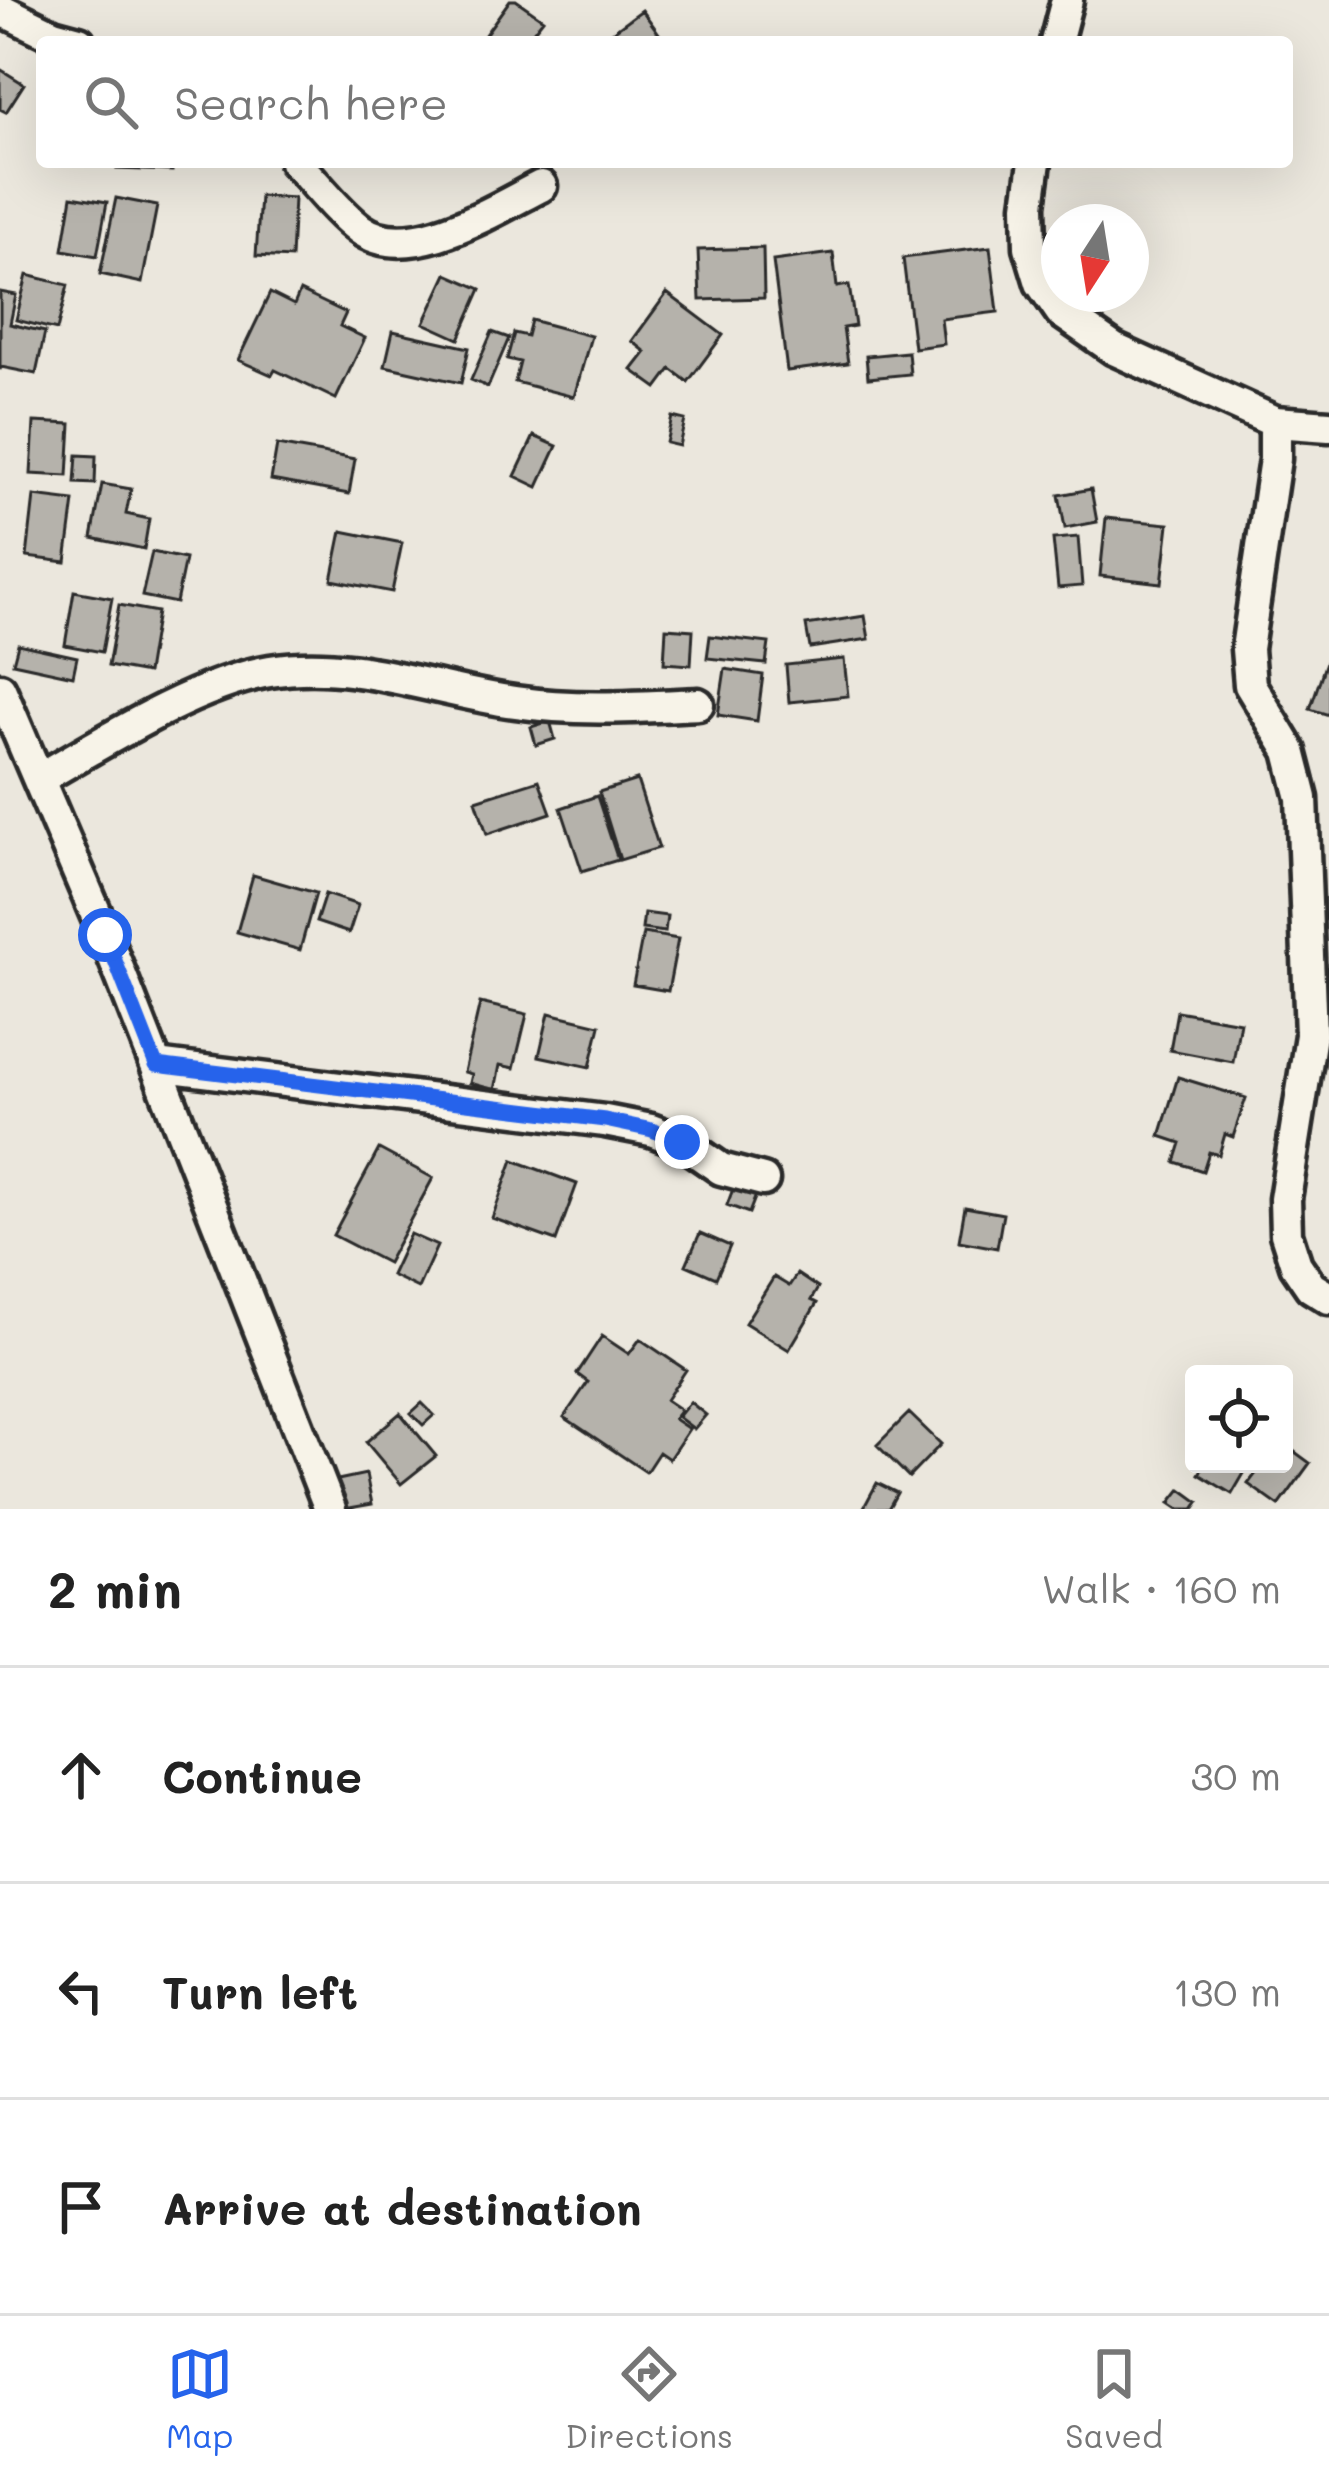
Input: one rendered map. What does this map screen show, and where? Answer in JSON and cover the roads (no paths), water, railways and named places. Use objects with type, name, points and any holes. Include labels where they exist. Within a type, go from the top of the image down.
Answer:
[{"type":"street","points":[[1058,36],[1067,0]]},
{"type":"street","points":[[0,9],[57,36]]},
{"type":"street","points":[[301,168],[361,230],[383,240],[408,241],[454,229],[541,186]]},
{"type":"street","points":[[1034,168],[1030,247],[1041,283],[1061,312],[1114,349],[1276,422],[1329,426]]},
{"type":"street","points":[[1276,422],[1275,459],[1246,649],[1250,685],[1290,751],[1302,798],[1311,1035],[1285,1199],[1286,1234],[1311,1287],[1329,1298]]},
{"type":"street","points":[[38,779],[182,701],[269,671],[332,668],[512,702],[589,710],[698,704]]},
{"type":"street","points":[[0,689],[156,1065],[330,1509]]},
{"type":"street","points":[[156,1065],[605,1120],[652,1130],[682,1142],[722,1169],[763,1180]]}]
